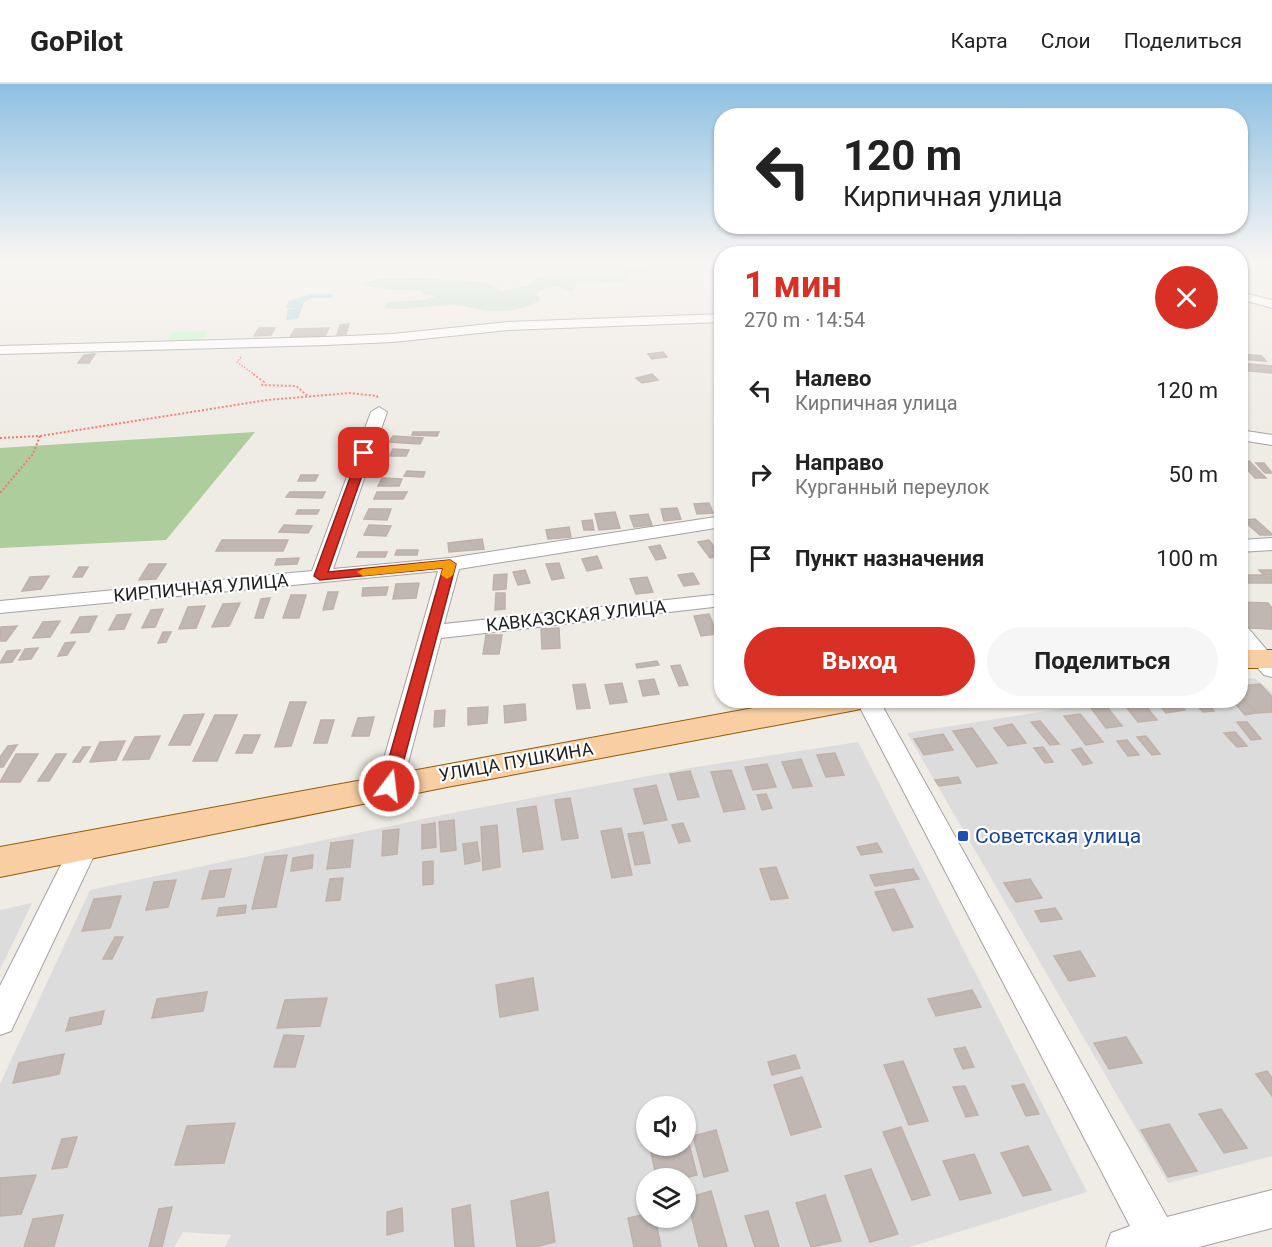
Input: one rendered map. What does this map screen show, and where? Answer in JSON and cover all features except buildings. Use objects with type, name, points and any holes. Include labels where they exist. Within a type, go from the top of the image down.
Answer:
[{"type":"main road","name":"УЛИЦА ПУШКИНА","points":[[0,862],[389,786],[813,708]]},
{"type":"street","points":[[0,350],[393,338],[508,326],[714,318]]},
{"type":"street","points":[[320,576],[379,412]]},
{"type":"street","points":[[1248,436],[1272,440]]},
{"type":"street","points":[[1248,451],[1272,450]]},
{"type":"street","name":"КИРПИЧНАЯ УЛИЦА","points":[[0,607],[450,564],[714,522]]},
{"type":"street","points":[[1248,545],[1272,543]]},
{"type":"street","points":[[389,786],[450,564]]},
{"type":"street","name":"КАВКАЗСКАЯ УЛИЦА","points":[[431,632],[714,601]]},
{"type":"street","points":[[1248,644],[1262,662]]},
{"type":"street","points":[[871,708],[1148,1244],[1272,1209]]},
{"type":"street","points":[[0,1020],[84,847]]},
{"type":"path","points":[[267,342],[237,362],[264,382],[262,385],[296,386],[309,397]]},
{"type":"path","points":[[0,438],[40,436],[267,400],[350,393],[377,396],[379,412]]},
{"type":"path","points":[[0,493],[33,454],[40,436]]},
{"type":"shaded area","points":[[1254,678],[1272,692],[1272,1156],[1168,1183],[907,733],[1066,708],[1248,708],[1248,679]]},
{"type":"shaded area","points":[[858,742],[1087,1192],[910,1247],[225,1247],[231,1235],[183,1232],[174,1247],[0,1247],[0,1084],[90,890],[447,814],[696,767]]},
{"type":"shaded area","points":[[32,903],[0,970],[0,910]]},
{"type":"green space","points":[[209,331],[202,342],[165,344],[173,332]]},
{"type":"green space","points":[[255,432],[166,540],[0,548],[0,448]]},
{"type":"water","points":[[287,316],[299,316],[298,319],[286,320]]},
{"type":"slow traffic","points":[[363,572],[450,564],[447,575]]},
{"type":"place","name":"Советская улица","points":[[963,836]]},
{"type":"route","points":[[364,453],[320,576],[450,564],[389,786]]}]
